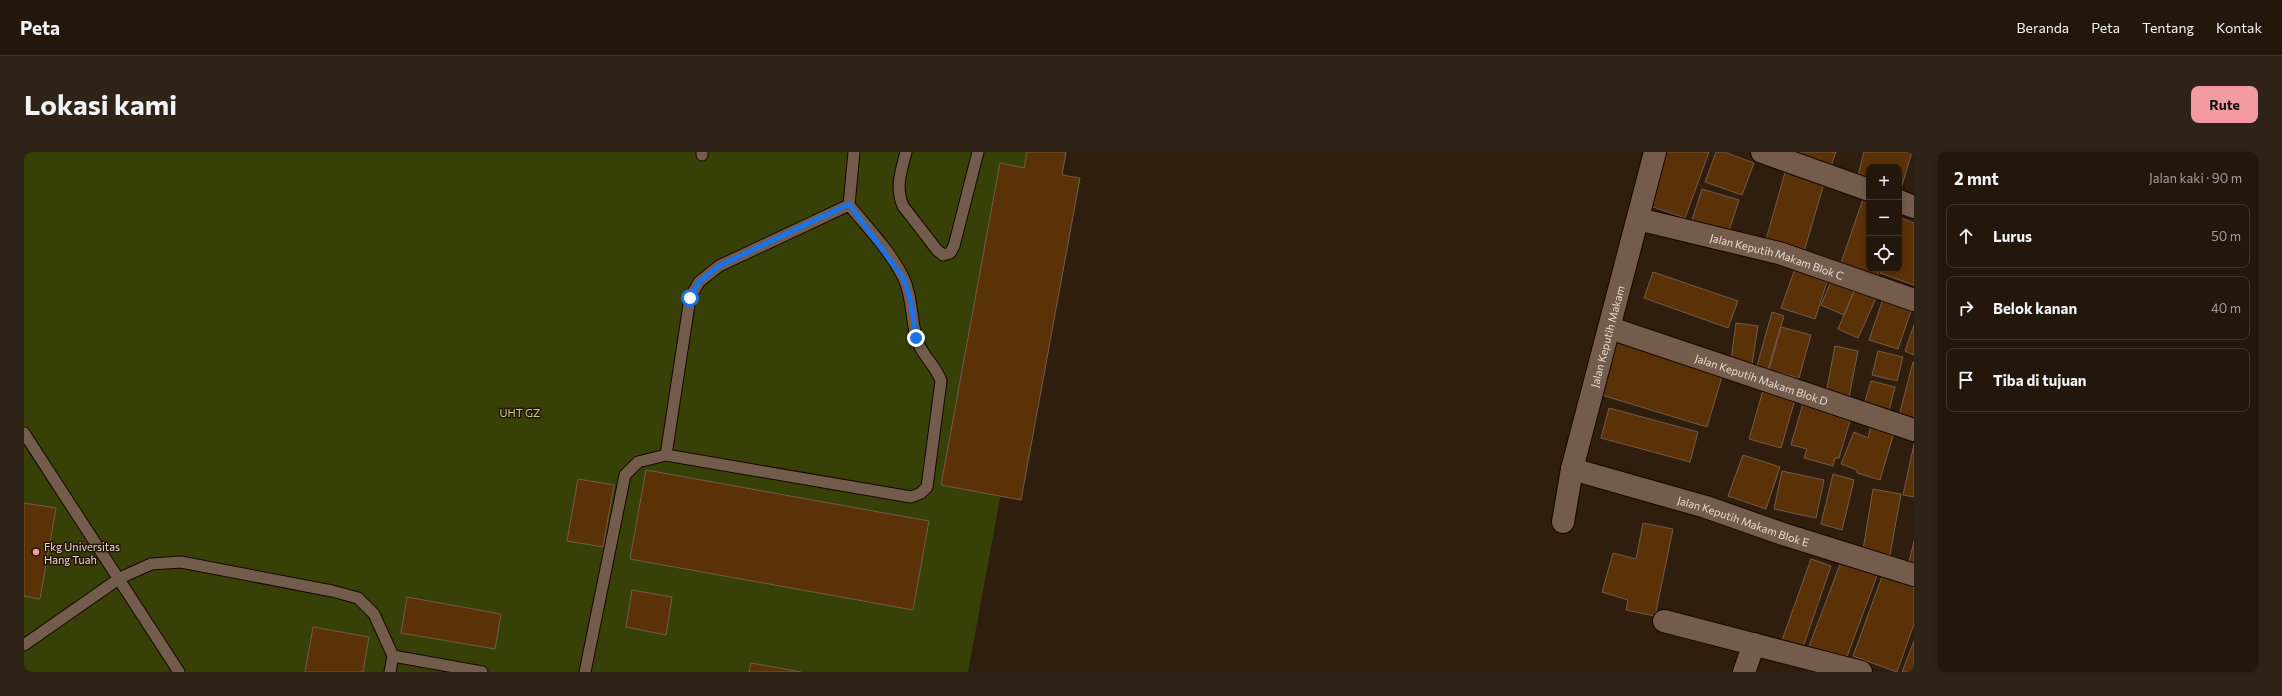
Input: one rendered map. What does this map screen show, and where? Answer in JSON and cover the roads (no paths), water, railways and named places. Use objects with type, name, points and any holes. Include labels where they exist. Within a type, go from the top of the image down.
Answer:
[{"type":"street","name":"Jalan Keputih Makam","points":[[1563,522],[1572,469],[1655,152]]},
{"type":"street","points":[[1762,152],[1866,189]]},
{"type":"street","points":[[1902,202],[1914,207]]},
{"type":"street","name":"Jalan Keputih Makam Blok C","points":[[1638,219],[1798,259],[1914,300]]},
{"type":"street","name":"Jalan Keputih Makam Blok D","points":[[1610,328],[1914,430]]},
{"type":"street","name":"Jalan Keputih Makam Blok E","points":[[1572,469],[1706,507],[1783,534],[1914,575]]},
{"type":"street","points":[[1664,621],[1861,672]]},
{"type":"street","points":[[1744,672],[1754,644]]},
{"type":"lane","points":[[585,672],[625,475],[638,462],[666,455],[911,497],[924,491],[927,487],[941,382],[939,374],[927,359],[916,338],[911,302],[904,279],[849,204],[854,152]]},
{"type":"lane","points":[[906,152],[898,180],[903,206],[937,250],[943,254],[950,253],[954,246],[978,152]]},
{"type":"lane","points":[[666,455],[690,298],[699,282],[719,266],[849,204]]},
{"type":"lane","points":[[24,433],[120,578],[179,672]]},
{"type":"lane","points":[[24,645],[120,578],[151,564],[181,562],[332,591],[358,598],[374,614],[393,656],[390,672]]},
{"type":"lane","points":[[393,656],[482,672]]},
{"type":"place","name":"Fkg Universitas Hang Tuah","points":[[36,552]]},
{"type":"park label","name":"UHT GZ","points":[[520,412]]}]
